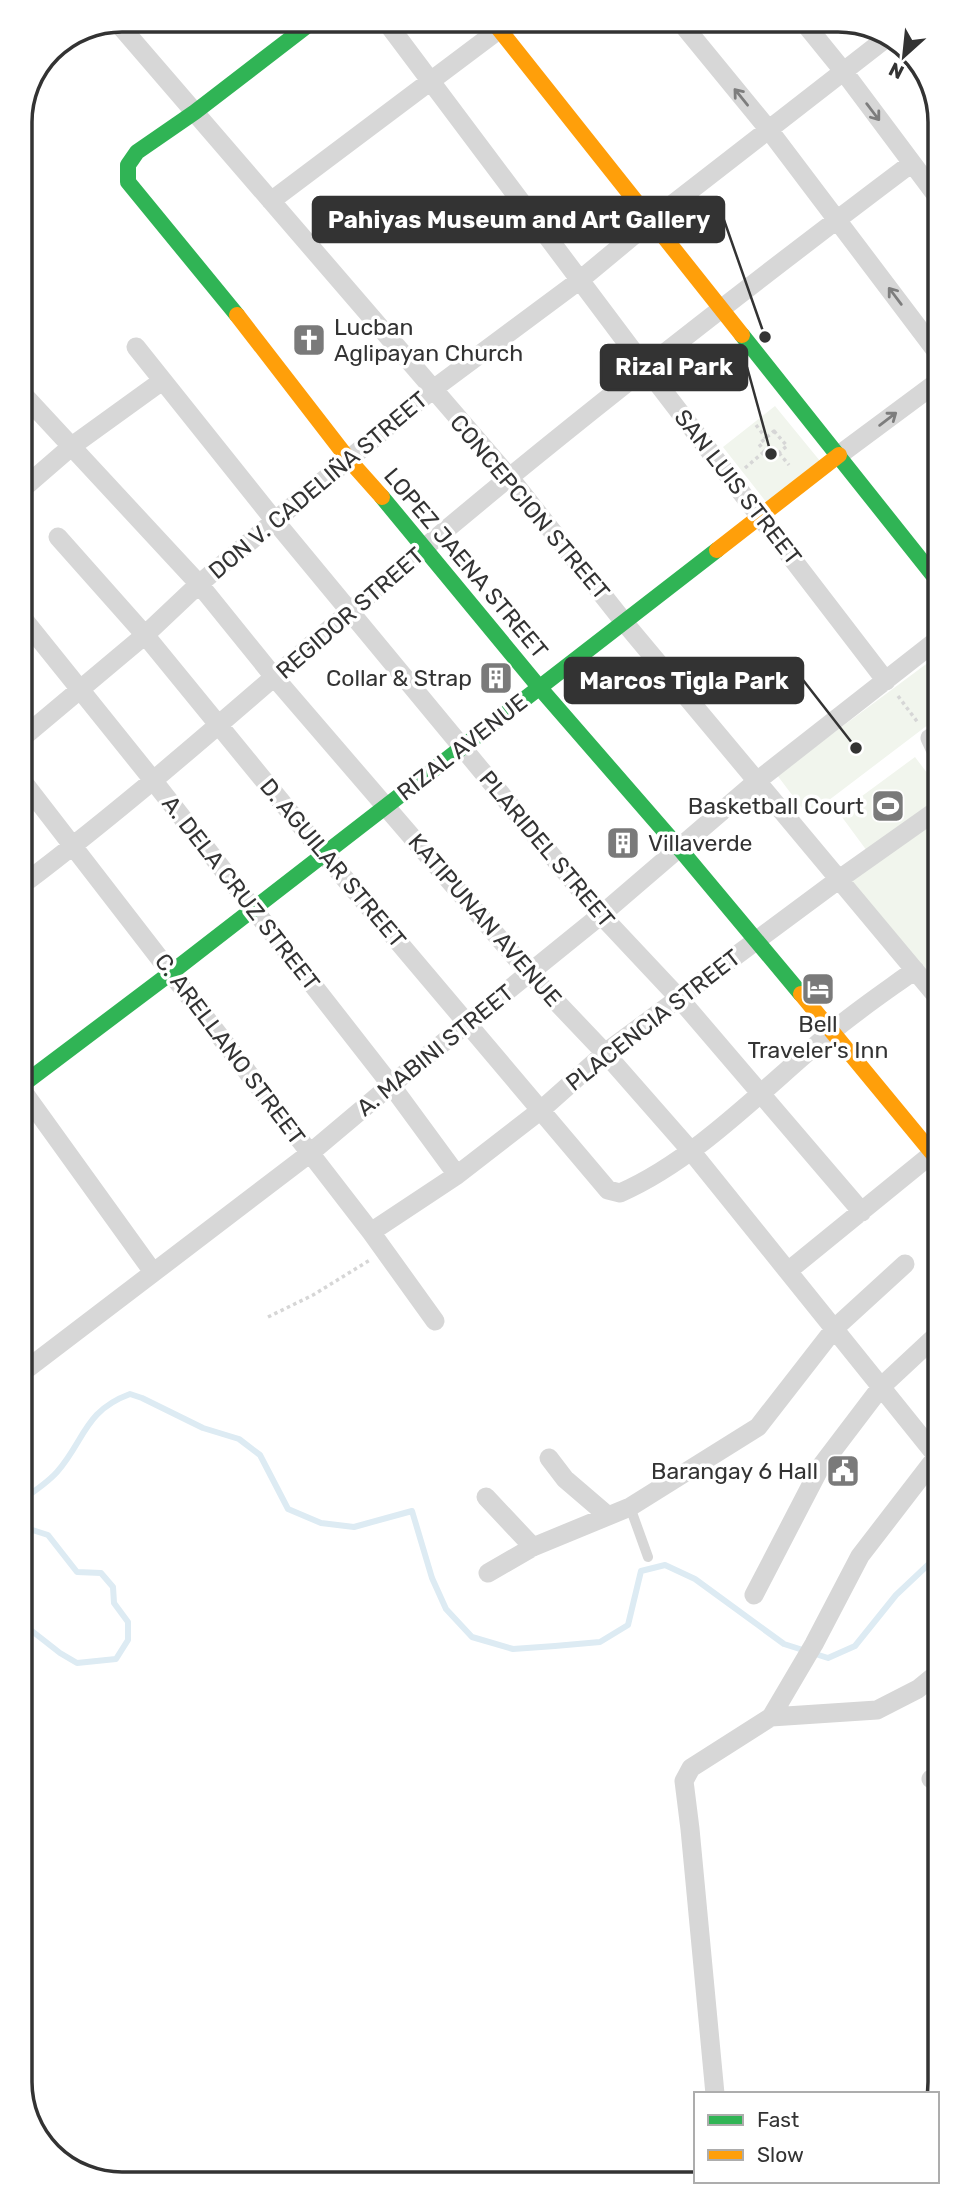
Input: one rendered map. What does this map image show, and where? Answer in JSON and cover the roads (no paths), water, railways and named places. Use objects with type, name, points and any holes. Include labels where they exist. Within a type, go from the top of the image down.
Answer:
[{"type":"main road","points":[[195,112],[299,32]]},
{"type":"main road","points":[[508,32],[651,221],[928,569]]},
{"type":"main road","name":"LOPEZ JAENA STREET","points":[[195,112],[137,152],[128,165],[128,182],[246,326],[349,460],[928,1145]]},
{"type":"main road","name":"RIZAL AVENUE","points":[[32,1079],[839,455]]},
{"type":"street","name":"CONCEPCION STREET","points":[[126,32],[510,478],[624,622],[928,986]]},
{"type":"street","name":"SAN LUIS STREET","points":[[394,32],[645,367],[886,681]]},
{"type":"street","points":[[271,201],[430,81],[490,32]]},
{"type":"street","points":[[689,32],[769,130],[928,340]]},
{"type":"street","points":[[812,32],[928,184]]},
{"type":"street","name":"DON V. CADELIÑA STREET","points":[[32,730],[145,635],[199,584],[432,390],[580,280],[651,221],[881,42]]},
{"type":"street","name":"REGIDOR STREET","points":[[32,878],[74,846],[275,678],[425,547],[645,367],[912,163]]},
{"type":"street","name":"PLARIDEL STREET","points":[[136,347],[275,521],[601,915],[678,997],[862,1212]]},
{"type":"street","points":[[32,481],[72,446],[162,381]]},
{"type":"street","name":"RIZAL AVENUE","points":[[839,455],[928,389]]},
{"type":"street","name":"KATIPUNAN AVENUE","points":[[32,404],[199,584],[275,678],[529,973],[605,1053],[691,1151],[928,1445]]},
{"type":"street","name":"D. AGUILAR STREET","points":[[58,537],[145,635],[324,855],[608,1190],[620,1193],[633,1187],[691,1151]]},
{"type":"street","name":"A. DELA CRUZ STREET","points":[[32,630],[391,1085],[457,1174]]},
{"type":"street","name":"A. MABINI STREET","points":[[32,1365],[309,1154],[601,915],[757,781],[928,647]]},
{"type":"street","name":"C. ARELLANO STREET","points":[[32,793],[371,1232],[435,1321]]},
{"type":"street","name":"PLACENCIA STREET","points":[[371,1232],[457,1174],[541,1110],[605,1053],[678,997],[928,816]]},
{"type":"street","points":[[691,1151],[831,1031],[915,970]]},
{"type":"street","points":[[32,1101],[153,1272]]},
{"type":"street","points":[[788,1271],[928,1160]]},
{"type":"street","points":[[488,1573],[533,1547],[630,1507],[758,1427],[835,1328],[905,1264]]},
{"type":"street","points":[[754,1595],[821,1466],[881,1387],[928,1344]]},
{"type":"street","points":[[549,1458],[565,1479],[607,1515]]},
{"type":"street","points":[[715,2092],[684,1781],[691,1768],[771,1717],[814,1644],[860,1556],[928,1470]]},
{"type":"street","points":[[486,1497],[533,1547]]},
{"type":"street","points":[[771,1717],[877,1710],[918,1689],[928,1681]]},
{"type":"lane","points":[[630,1507],[648,1557]]},
{"type":"waterway","points":[[32,1492],[57,1472],[94,1418],[103,1409],[130,1394],[203,1428],[239,1439],[260,1455],[288,1509],[321,1523],[354,1527],[412,1511],[432,1578],[446,1609],[472,1637],[513,1649],[600,1642],[628,1625],[641,1571],[665,1565],[695,1579],[784,1644],[828,1658],[855,1646],[896,1595],[928,1565]]},
{"type":"waterway","points":[[32,1530],[48,1535],[77,1572],[101,1573],[113,1587],[114,1603],[128,1622],[128,1640],[116,1659],[77,1663],[32,1631]]},
{"type":"place","name":"Pahiyas Museum and Art Gallery","points":[[765,337]]},
{"type":"place","name":"Lucban Aglipayan Church","points":[[309,340]]},
{"type":"place","name":"Rizal Park","points":[[771,454]]},
{"type":"place","name":"Collar & Strap","points":[[496,678]]},
{"type":"place","name":"Marcos Tigla Park","points":[[856,748]]},
{"type":"place","name":"Basketball Court","points":[[888,806]]},
{"type":"place","name":"Villaverde","points":[[623,843]]},
{"type":"place","name":"Bell Traveler's Inn","points":[[818,989]]},
{"type":"place","name":"Barangay 6 Hall","points":[[843,1471]]}]
